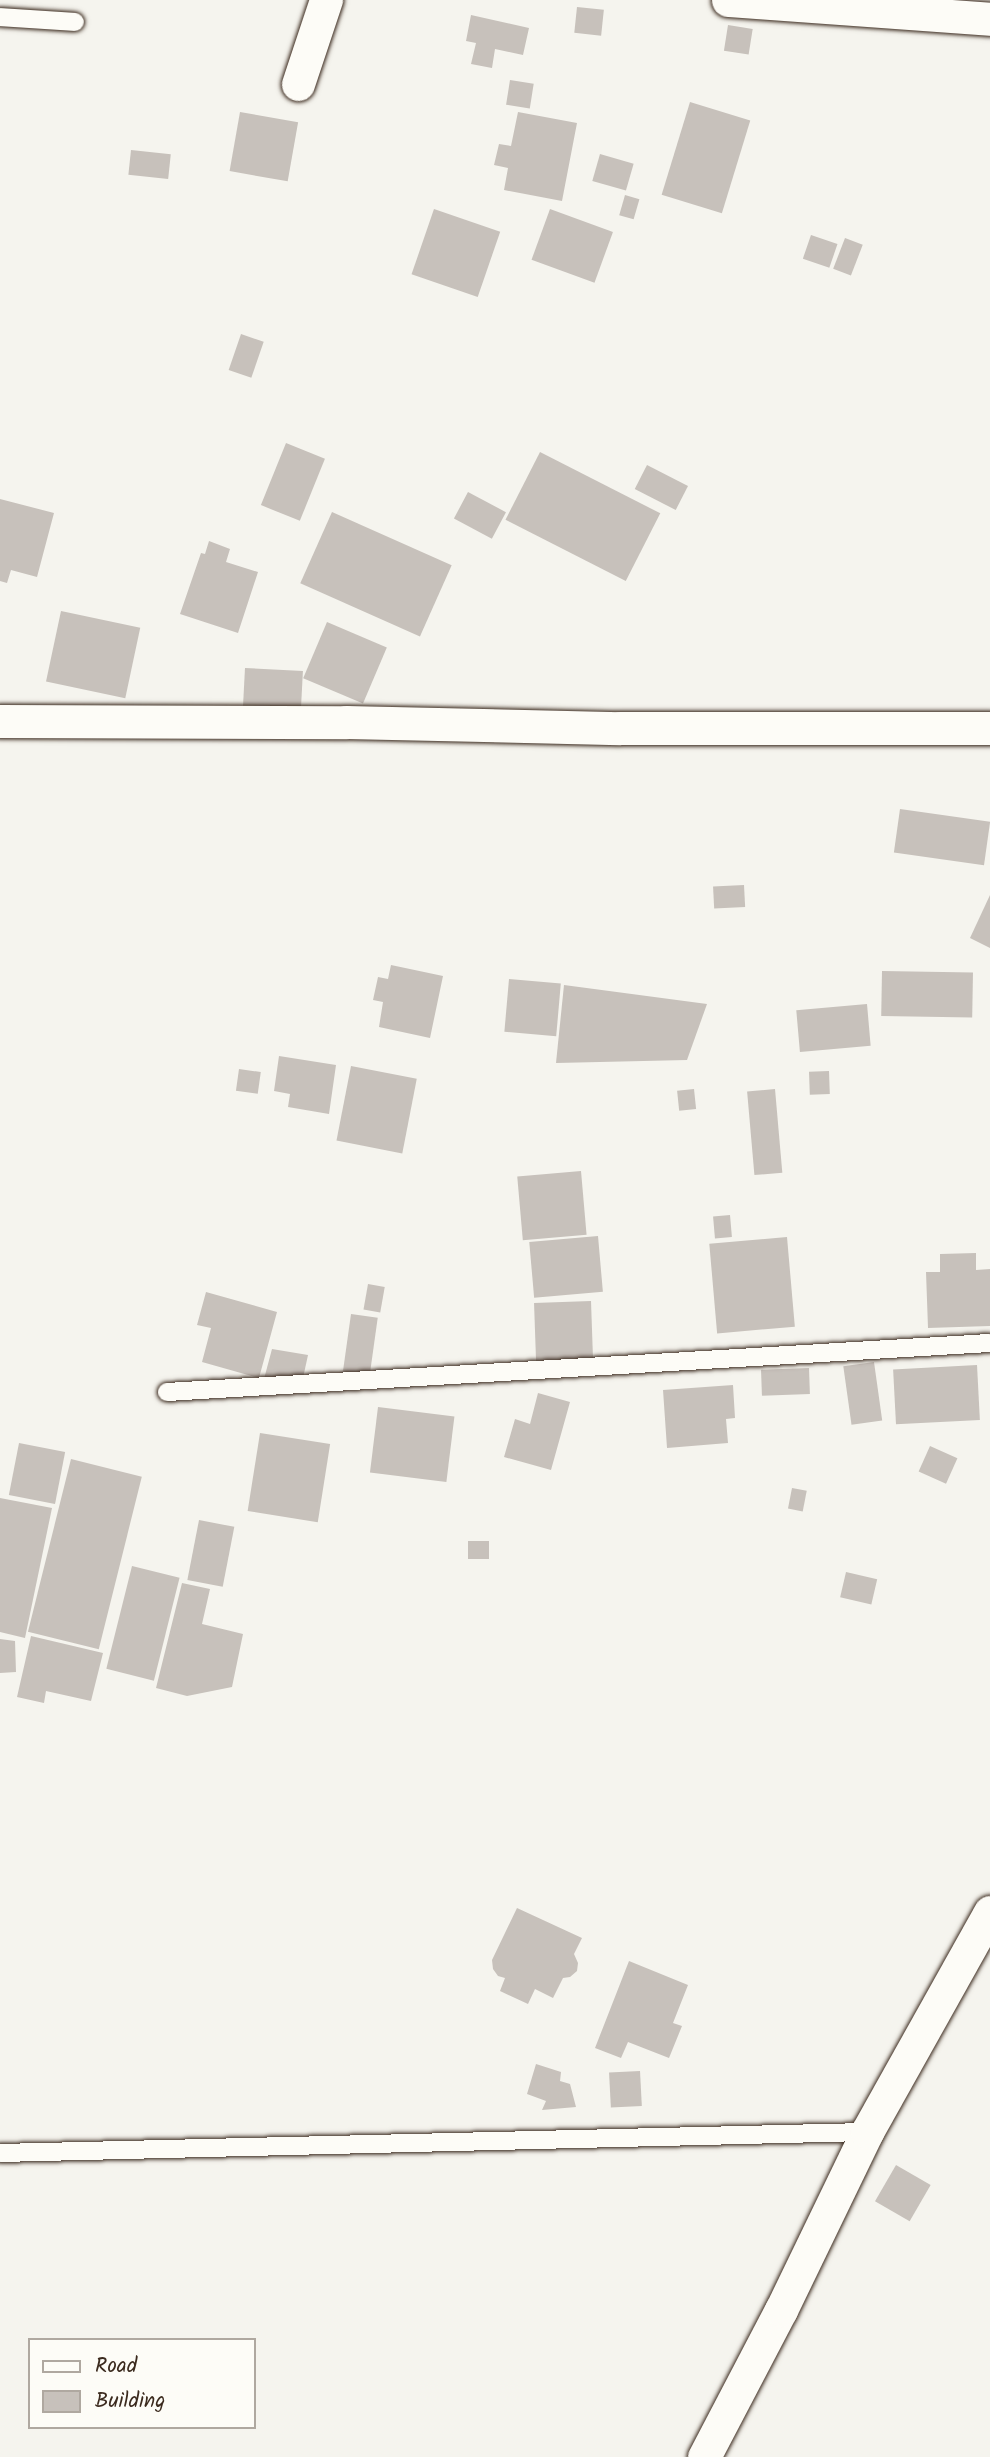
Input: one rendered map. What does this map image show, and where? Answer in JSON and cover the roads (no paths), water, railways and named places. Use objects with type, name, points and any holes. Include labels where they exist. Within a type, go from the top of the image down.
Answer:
[{"type":"street","points":[[298,84],[326,0]]},
{"type":"street","points":[[728,0],[990,19]]},
{"type":"street","points":[[0,721],[346,722],[620,728],[990,728]]},
{"type":"street","points":[[704,2457],[781,2310],[867,2132],[990,1912]]},
{"type":"lane","points":[[0,17],[75,22]]},
{"type":"lane","points":[[167,1392],[990,1343]]},
{"type":"lane","points":[[0,2153],[867,2132]]}]
